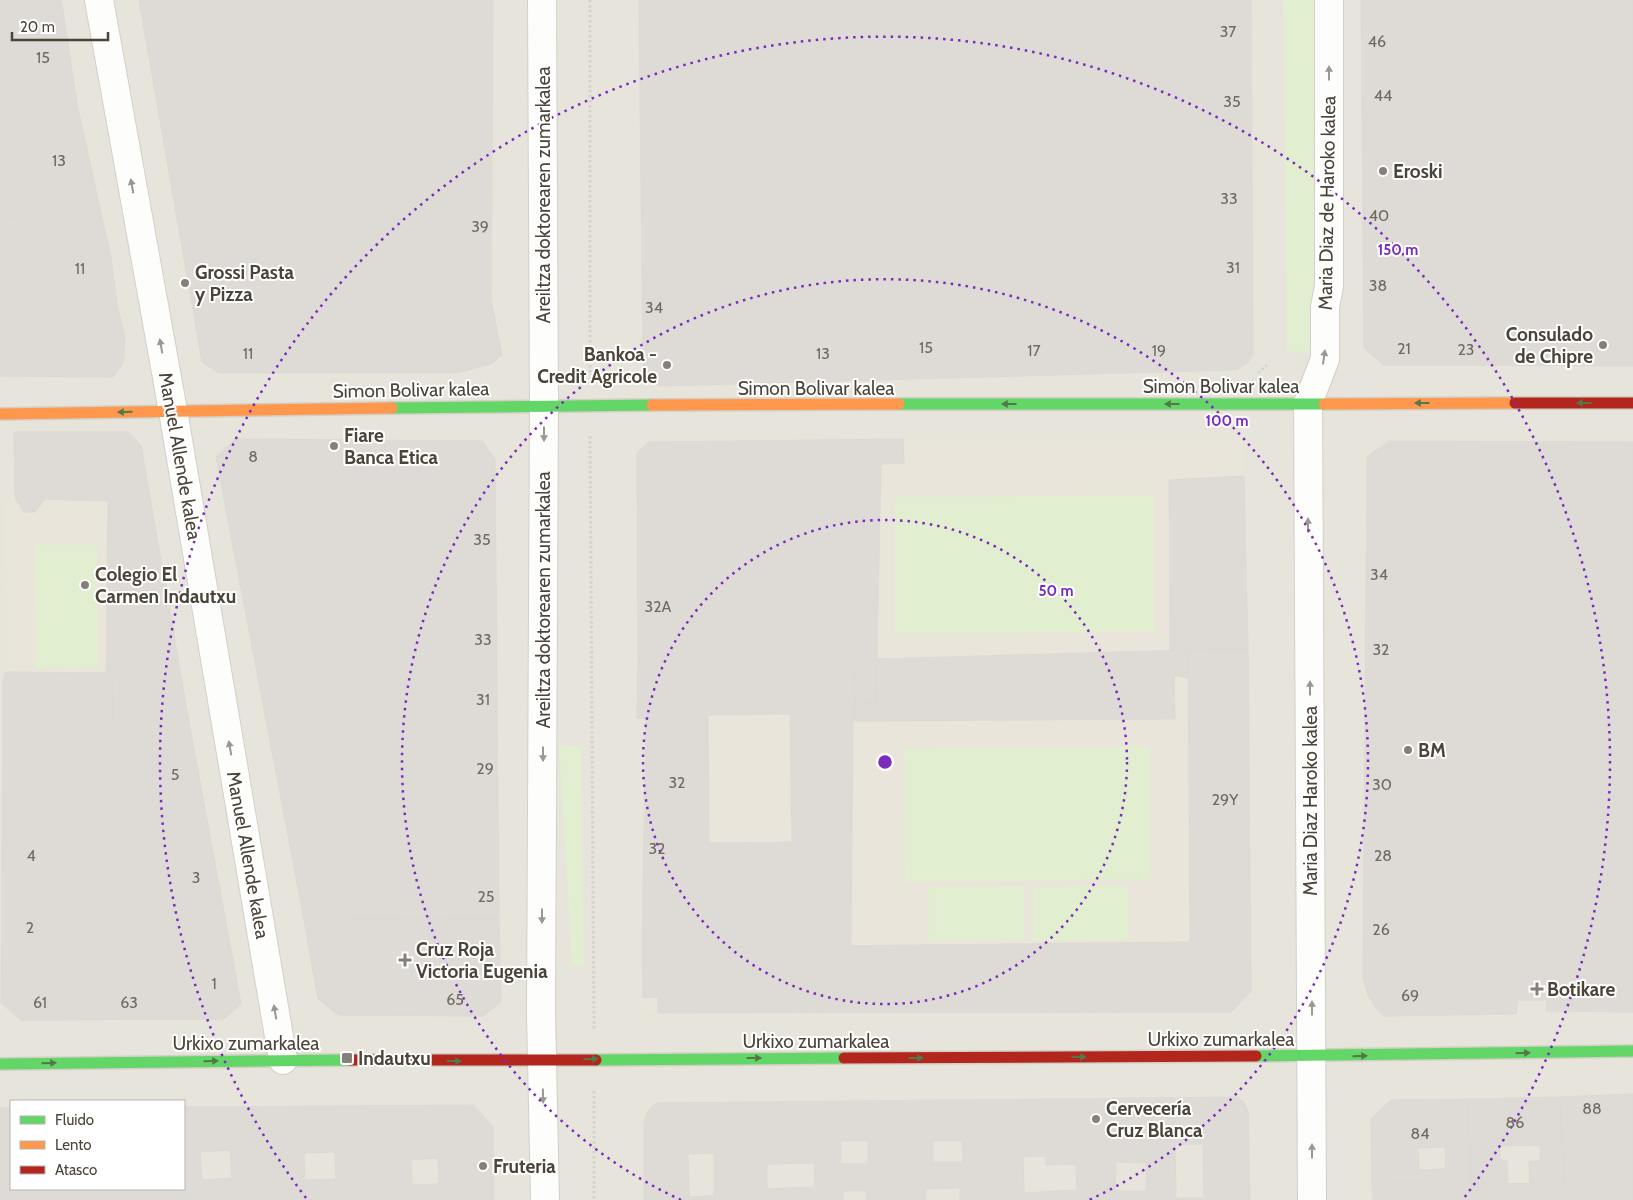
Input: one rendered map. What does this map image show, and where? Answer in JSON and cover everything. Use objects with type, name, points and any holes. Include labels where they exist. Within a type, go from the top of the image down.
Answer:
[{"type":"main road","name":"Simon Bolivar kalea","points":[[0,414],[544,405],[1633,404]]},
{"type":"main road","name":"Urkixo zumarkalea","points":[[0,1064],[283,1060],[542,1061],[594,1059],[1312,1056],[1633,1051]]},
{"type":"street","name":"Manuel Allende kalea","points":[[99,0],[173,412],[283,1060]]},
{"type":"street","name":"Areiltza doktorearen zumarkalea","points":[[542,0],[544,405],[541,1012],[545,1200]]},
{"type":"street","name":"Maria Diaz de Haroko kalea","points":[[1308,403],[1325,359],[1325,307],[1329,286],[1328,0]]},
{"type":"street","name":"Maria Diaz Haroko kalea","points":[[1308,403],[1312,1200]]},
{"type":"path","points":[[590,0],[594,1200]]},
{"type":"shaded area","points":[[0,0],[1633,0],[1633,1200],[0,1200]]},
{"type":"shaded area","name":"Colegio El Carmen Indautxu","points":[[14,432],[128,432],[141,445],[189,722],[6,672],[5,498],[15,497]]},
{"type":"shaded area","points":[[903,439],[1245,441],[1251,991],[1231,1012],[642,1013],[646,718],[637,718],[637,453],[649,442]]},
{"type":"green space","points":[[1283,0],[1327,0],[1334,350],[1287,352]]},
{"type":"green space","points":[[1155,495],[1155,632],[895,633],[895,497]]},
{"type":"green space","points":[[34,545],[97,545],[98,667],[36,668]]},
{"type":"green space","points":[[559,746],[581,747],[584,965],[572,965]]},
{"type":"green space","points":[[1149,746],[1151,879],[905,882],[904,749]]},
{"type":"green space","points":[[1024,886],[1024,940],[929,941],[928,887]]},
{"type":"green space","points":[[1128,886],[1129,940],[1033,941],[1033,887]]},
{"type":"building","points":[[0,0],[61,0],[62,4],[0,14]]},
{"type":"building","points":[[139,0],[493,0],[491,300],[502,355],[491,364],[457,373],[219,373],[202,362]]},
{"type":"building","points":[[639,0],[1251,0],[1253,354],[1248,363],[1235,370],[659,386],[648,380],[643,372]]},
{"type":"building","points":[[1361,0],[1633,0],[1633,366],[1384,365],[1364,348]]},
{"type":"building","points":[[62,4],[77,104],[0,116],[0,14]]},
{"type":"building","points":[[77,104],[102,218],[0,217],[0,116]]},
{"type":"building","points":[[0,217],[102,218],[111,257],[117,305],[125,338],[123,363],[113,377],[0,376]]},
{"type":"building","points":[[14,432],[128,432],[141,445],[189,722],[113,722],[112,673],[106,674],[108,501],[45,499],[35,512],[24,512],[15,498]]},
{"type":"building","points":[[235,439],[482,441],[495,459],[499,918],[304,920],[216,457]]},
{"type":"building","points":[[903,439],[904,463],[881,464],[876,703],[855,704],[853,660],[638,661],[637,453],[649,442]]},
{"type":"building","points":[[1389,441],[1633,442],[1633,1012],[1546,1011],[1547,1000],[1518,1000],[1516,1014],[1384,1016],[1376,1008],[1368,995],[1363,977],[1367,457]]},
{"type":"building","points":[[1244,476],[1248,649],[1170,650],[1169,480]]},
{"type":"building","points":[[1248,649],[1251,991],[1231,1012],[658,1013],[658,997],[643,998],[642,948],[1190,942],[1188,650]]},
{"type":"building","points":[[1188,650],[1188,678],[1174,675],[1175,719],[853,721],[855,704],[876,703],[877,659]]},
{"type":"building","points":[[853,660],[855,704],[853,721],[851,945],[642,948],[646,718],[637,718],[638,661]],"holes":[[[790,714],[792,842],[709,843],[708,715]]]},
{"type":"building","points":[[6,672],[112,673],[113,722],[189,722],[241,1004],[224,1019],[21,1020],[1,1003],[3,679]]},
{"type":"building","name":"Cruz Roja Victoria Eugenia","points":[[499,918],[501,1002],[483,1016],[339,1015],[318,999],[304,920]]},
{"type":"building","points":[[1633,1094],[1633,1184],[1564,1184],[1560,1097]]},
{"type":"building","points":[[1236,1097],[1244,1102],[1248,1111],[1250,1200],[960,1200],[960,1188],[926,1189],[926,1200],[866,1200],[866,1191],[843,1191],[843,1200],[644,1200],[644,1124],[646,1115],[651,1107],[657,1103]],"holes":[[[841,1141],[868,1141],[868,1164],[841,1164]],[[933,1141],[962,1141],[963,1162],[933,1162]],[[1175,1144],[1203,1144],[1204,1198],[1176,1198]],[[714,1153],[714,1196],[689,1197],[688,1154]],[[1045,1156],[1046,1165],[1076,1164],[1077,1190],[1024,1193],[1023,1157]],[[1116,1162],[1146,1163],[1146,1191],[1115,1191]],[[814,1163],[815,1187],[767,1189],[767,1164]]]},
{"type":"building","points":[[1560,1097],[1564,1184],[1530,1184],[1529,1161],[1540,1161],[1540,1145],[1500,1146],[1500,1160],[1507,1160],[1508,1184],[1470,1184],[1469,1099]]},
{"type":"building","points":[[1469,1099],[1470,1184],[1372,1183],[1371,1119],[1391,1100]],"holes":[[[1445,1147],[1446,1169],[1419,1170],[1418,1148]]]},
{"type":"building","points":[[473,1105],[493,1127],[494,1200],[0,1200],[0,1108],[10,1108],[10,1190],[185,1190],[185,1107]],"holes":[[[230,1150],[232,1178],[202,1180],[200,1152]],[[335,1152],[336,1179],[305,1180],[304,1153]],[[438,1158],[439,1184],[412,1185],[411,1160]]]},
{"type":"building","points":[[1372,1183],[1633,1184],[1633,1200],[1373,1200]]},
{"type":"traffic: fast","points":[[899,404],[1324,404]]},
{"type":"traffic: fast","points":[[392,408],[652,405]]},
{"type":"traffic: fast","points":[[1256,1056],[1633,1051]]},
{"type":"traffic: fast","points":[[596,1060],[844,1058]]},
{"type":"traffic: fast","points":[[0,1064],[350,1060]]},
{"type":"traffic: slow","points":[[1324,404],[1515,403]]},
{"type":"traffic: slow","points":[[652,405],[899,404]]},
{"type":"traffic: slow","points":[[0,414],[392,408]]},
{"type":"traffic: jam","points":[[1515,403],[1633,403]]},
{"type":"traffic: jam","points":[[844,1058],[1256,1056]]},
{"type":"traffic: jam","points":[[350,1060],[596,1060]]},
{"type":"place","name":"Eroski","points":[[1383,171]]},
{"type":"place","name":"Grossi Pasta y Pizza","points":[[185,283]]},
{"type":"place","name":"Consulado de Chipre","points":[[1603,345]]},
{"type":"place","name":"Bankoa - Credit Agricole","points":[[667,365]]},
{"type":"place","name":"Fiare Banca Etica","points":[[334,446]]},
{"type":"place","name":"Colegio El Carmen Indautxu","points":[[85,585]]},
{"type":"place","name":"BM","points":[[1408,750]]},
{"type":"place","name":"Cruz Roja Victoria Eugenia","points":[[405,960]]},
{"type":"place","name":"Botikare","points":[[1537,989]]},
{"type":"place","name":"Indautxu","points":[[347,1058]]},
{"type":"place","name":"Cervecería Cruz Blanca","points":[[1096,1119]]},
{"type":"place","name":"Fruteria","points":[[483,1166]]}]
